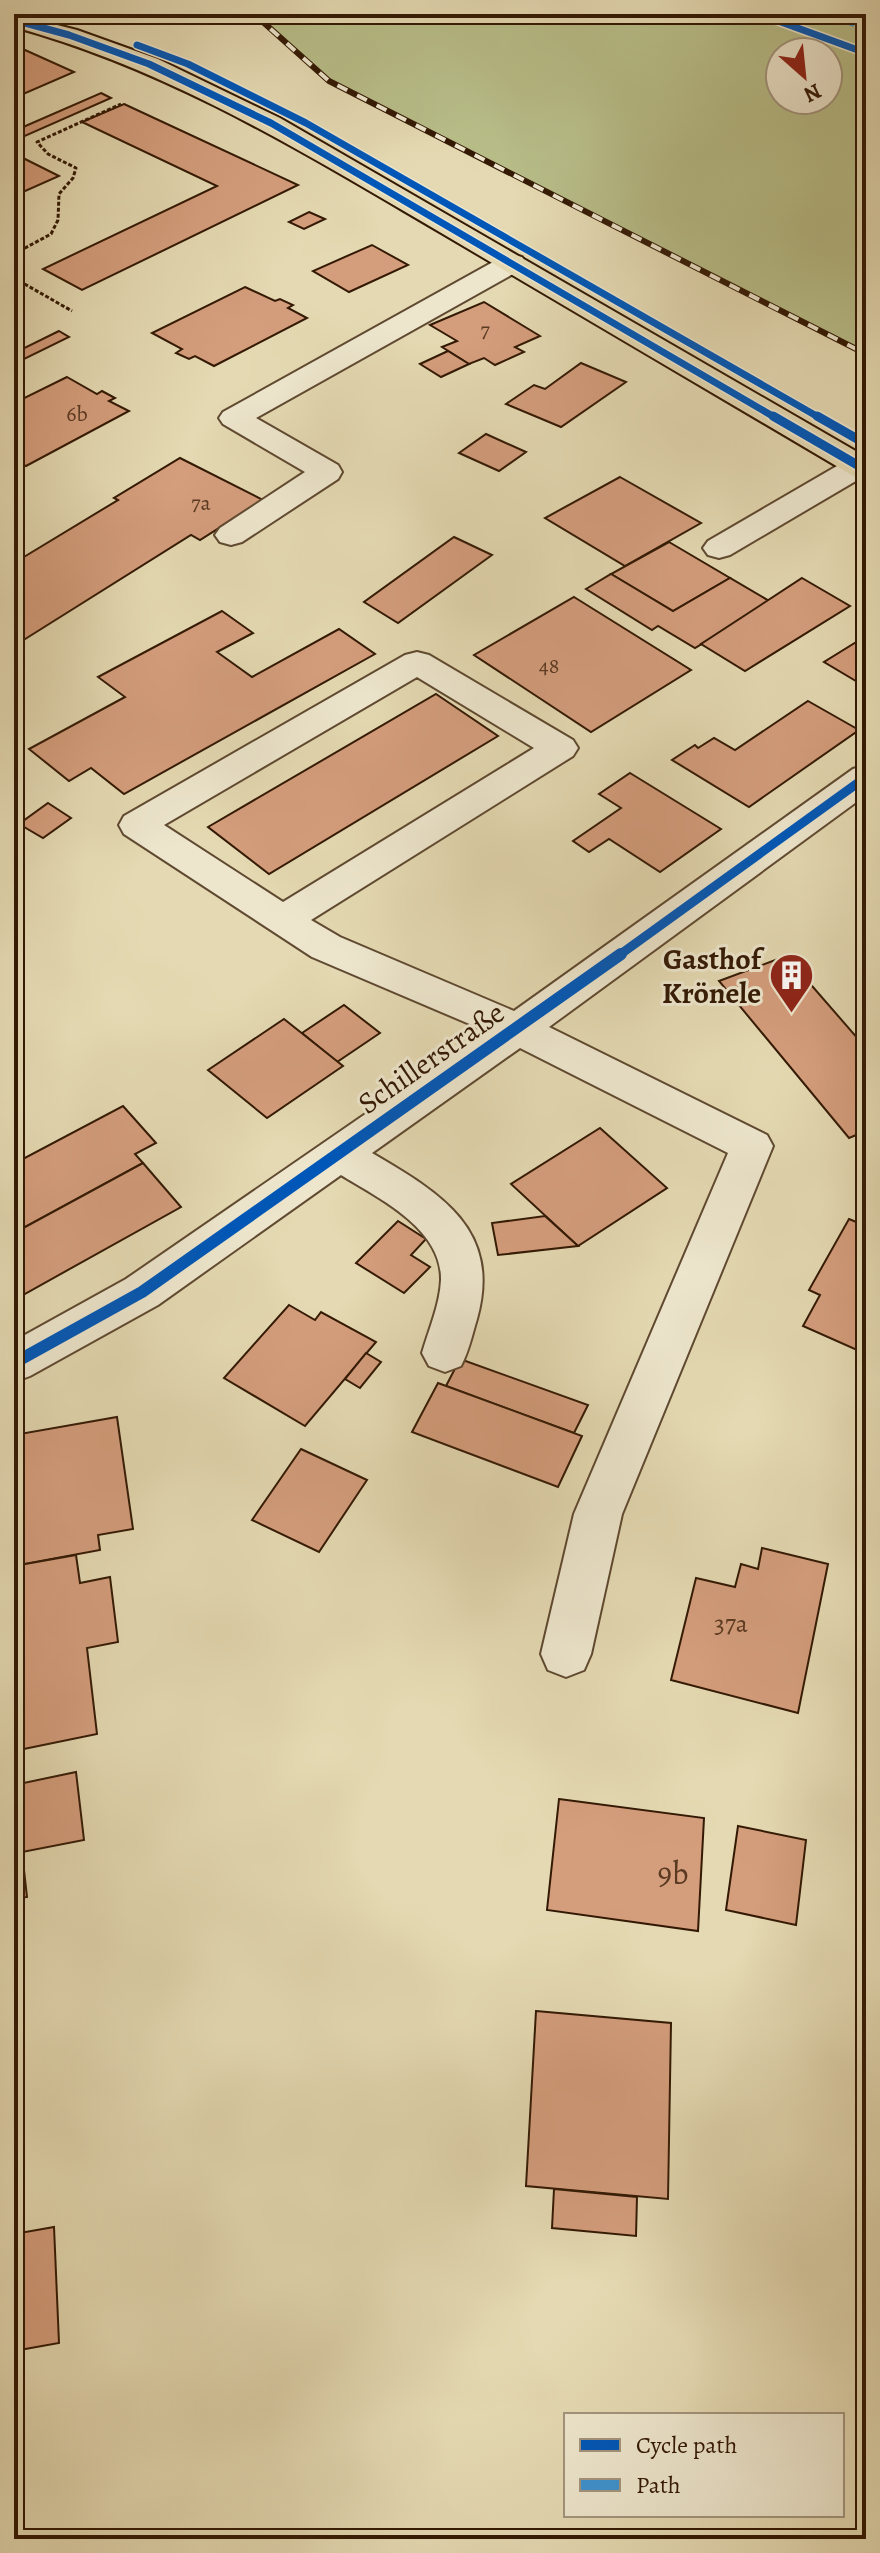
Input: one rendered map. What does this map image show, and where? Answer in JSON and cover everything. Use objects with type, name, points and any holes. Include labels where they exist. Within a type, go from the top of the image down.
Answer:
[{"type":"main road","points":[[14,20],[69,35],[135,59],[271,123],[863,468]]},
{"type":"street","points":[[231,535],[327,472],[234,418],[512,263]]},
{"type":"street","points":[[719,548],[863,468]]},
{"type":"street","points":[[283,920],[560,748],[417,662],[137,825],[283,920],[326,947],[518,1029],[752,1146],[598,1514],[566,1654]]},
{"type":"street","name":"Schillerstraße","points":[[14,1363],[142,1292],[518,1029],[866,777]]},
{"type":"street","points":[[340,1153],[429,1213],[456,1243],[463,1277],[445,1353]]},
{"type":"path","points":[[14,254],[51,235],[60,223],[59,194],[73,178],[76,168],[48,154],[37,142],[125,102]]},
{"type":"path","points":[[14,278],[72,311]]},
{"type":"green space","points":[[254,14],[866,14],[866,354],[329,81]]},
{"type":"building","points":[[25,50],[74,72],[14,98],[14,55]]},
{"type":"building","points":[[101,93],[111,98],[18,139],[14,137],[14,131]]},
{"type":"building","points":[[124,104],[298,185],[82,290],[43,269],[217,186],[82,122]]},
{"type":"building","points":[[21,157],[59,176],[14,196],[14,160]]},
{"type":"building","points":[[309,212],[325,219],[304,229],[289,222]]},
{"type":"building","points":[[372,245],[408,265],[349,292],[313,271]]},
{"type":"building","points":[[245,287],[275,301],[280,299],[293,305],[288,308],[307,318],[214,366],[195,356],[189,359],[176,353],[182,349],[152,333]]},
{"type":"building","points":[[484,302],[540,336],[515,347],[524,352],[495,365],[484,358],[469,364],[442,347],[457,341],[430,325]]},
{"type":"building","points":[[59,331],[69,337],[14,364],[14,353]]},
{"type":"building","points":[[448,351],[469,364],[441,377],[420,364]]},
{"type":"building","points":[[581,363],[626,382],[561,427],[506,404],[534,385],[545,389]]},
{"type":"building","points":[[67,377],[97,394],[102,391],[115,398],[109,401],[129,411],[26,466],[14,459],[14,403]]},
{"type":"building","points":[[486,434],[526,452],[499,471],[459,453]]},
{"type":"building","points":[[180,458],[263,500],[200,540],[191,535],[14,646],[14,563]]},
{"type":"building","points":[[620,477],[701,523],[625,566],[545,518]]},
{"type":"building","points":[[454,537],[492,555],[398,623],[364,602]]},
{"type":"building","points":[[669,542],[730,578],[673,611],[611,574]]},
{"type":"building","points":[[611,574],[673,611],[730,578],[771,602],[695,648],[658,626],[652,630],[586,589]]},
{"type":"building","points":[[802,578],[850,606],[745,671],[701,644]]},
{"type":"building","points":[[574,597],[691,670],[591,732],[474,655]]},
{"type":"building","points":[[222,611],[253,633],[217,652],[252,677],[339,629],[375,654],[124,794],[91,768],[69,781],[29,749],[125,697],[98,677]]},
{"type":"building","points":[[866,636],[866,687],[824,662]]},
{"type":"building","points":[[436,694],[498,736],[269,874],[208,827]]},
{"type":"building","points":[[808,701],[859,730],[749,807],[672,760],[695,745],[698,748],[714,738],[735,750]]},
{"type":"building","points":[[630,773],[721,829],[660,872],[609,839],[589,852],[573,841],[621,808],[599,794]]},
{"type":"building","points":[[48,803],[71,818],[43,838],[19,824]]},
{"type":"building","name":"Gasthof Krönele","points":[[786,956],[866,1048],[866,1131],[849,1138],[719,981]]},
{"type":"building","points":[[344,1005],[380,1033],[337,1062],[302,1033]]},
{"type":"building","points":[[284,1019],[343,1066],[267,1118],[208,1070]]},
{"type":"building","points":[[123,1106],[156,1143],[135,1154],[143,1163],[14,1233],[14,1149],[23,1159]]},
{"type":"building","points":[[600,1128],[667,1188],[578,1246],[511,1184]]},
{"type":"building","points":[[143,1163],[181,1207],[14,1300],[14,1233]]},
{"type":"building","points":[[545,1216],[578,1246],[498,1255],[492,1223]]},
{"type":"building","points":[[849,1219],[866,1226],[866,1354],[803,1326],[820,1295],[809,1290]]},
{"type":"building","points":[[398,1221],[426,1239],[411,1255],[430,1267],[404,1293],[356,1263]]},
{"type":"building","points":[[289,1305],[315,1320],[321,1312],[376,1342],[305,1426],[224,1378]]},
{"type":"building","points":[[366,1353],[381,1362],[360,1388],[345,1379]]},
{"type":"building","points":[[460,1359],[588,1405],[574,1433],[446,1386]]},
{"type":"building","points":[[438,1383],[582,1436],[558,1487],[412,1432]]},
{"type":"building","points":[[117,1417],[133,1529],[98,1535],[100,1550],[14,1566],[14,1435]]},
{"type":"building","points":[[301,1449],[367,1480],[319,1552],[252,1520]]},
{"type":"building","points":[[762,1548],[828,1564],[798,1713],[671,1680],[696,1578],[735,1587],[741,1564],[758,1569]]},
{"type":"building","points":[[76,1555],[80,1583],[110,1577],[118,1642],[87,1648],[97,1734],[14,1751],[14,1566]]},
{"type":"building","points":[[76,1772],[84,1840],[22,1852],[27,1897],[14,1899],[14,1785]]},
{"type":"building","points":[[559,1799],[704,1818],[698,1931],[547,1910]]},
{"type":"building","points":[[738,1826],[806,1840],[796,1925],[726,1910]]},
{"type":"building","points":[[536,2011],[671,2023],[668,2199],[526,2186]]},
{"type":"building","points":[[554,2189],[637,2197],[636,2236],[552,2228]]},
{"type":"building","points":[[54,2227],[59,2343],[14,2351],[14,2234]]},
{"type":"railway","points":[[254,14],[329,81],[866,354]]},
{"type":"marked path","points":[[826,14],[866,28]]},
{"type":"cycle path","points":[[759,14],[866,53]]},
{"type":"cycle path","points":[[14,20],[69,35],[149,64],[271,123],[866,470]]},
{"type":"cycle path","points":[[137,45],[188,64],[306,123],[866,444]]},
{"type":"cycle path","points":[[14,1363],[142,1292],[518,1029],[866,777]]},
{"type":"place","name":"Gasthof Krönele","points":[[792,1015]]}]
